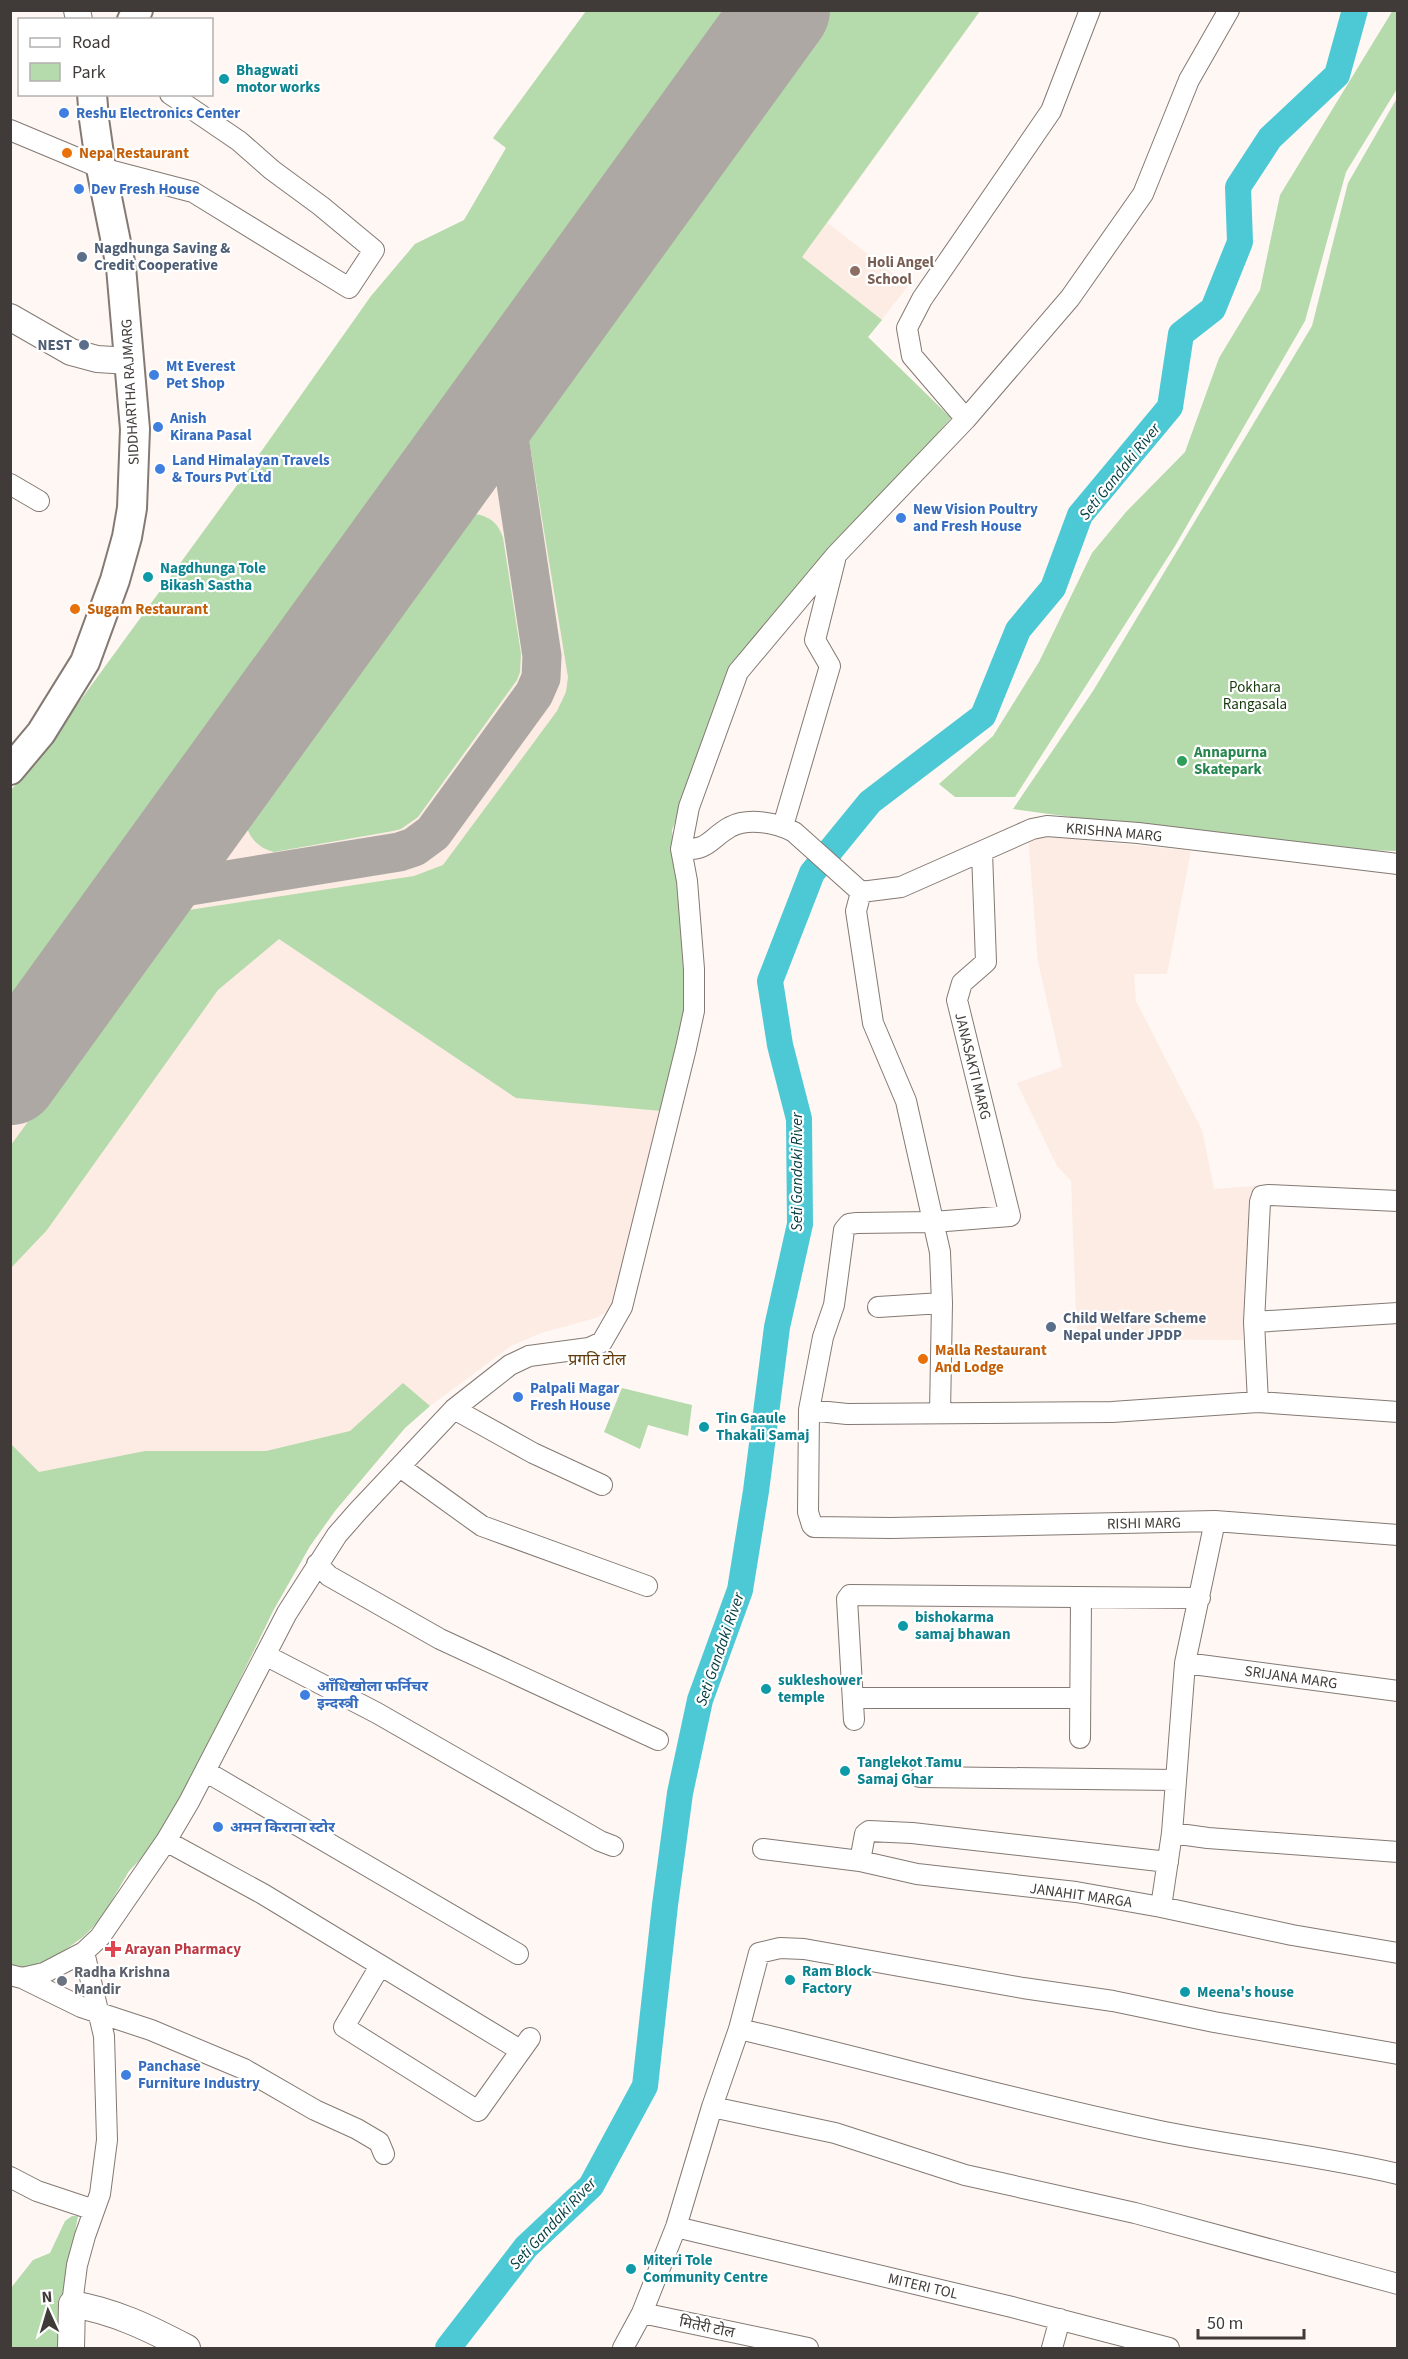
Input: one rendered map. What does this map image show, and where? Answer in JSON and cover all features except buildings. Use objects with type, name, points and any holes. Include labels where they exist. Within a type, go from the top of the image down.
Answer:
[{"type":"highway","name":"SIDDHARTHA RAJMARG","points":[[10,770],[41,733],[85,662],[115,580],[127,537],[134,477],[135,429],[121,267],[101,168],[92,96]]},
{"type":"main road","points":[[10,317],[71,352],[97,359],[129,361]]},
{"type":"main road","points":[[71,2349],[72,2304],[117,2315],[147,2327],[187,2349]]},
{"type":"street","points":[[966,419],[912,356],[907,328],[922,299],[1051,111],[1090,10]]},
{"type":"street","points":[[16,1977],[44,1973],[84,1952],[100,1936],[166,1841],[287,1613],[337,1535],[454,1409],[510,1365],[529,1356],[590,1348],[602,1342],[622,1307],[694,1011],[694,969],[689,903],[681,849],[689,807],[738,672],[836,555],[966,419],[1070,298],[1105,252],[1143,194],[1189,80],[1229,10]]},
{"type":"street","points":[[10,130],[101,168],[192,192],[349,288],[374,250],[321,206],[272,170],[239,141],[173,96]]},
{"type":"street","points":[[10,484],[39,501]]},
{"type":"street","points":[[783,826],[830,666],[815,640],[836,555]]},
{"type":"street","points":[[681,849],[697,850],[738,824],[754,822],[783,826],[805,842],[856,896],[873,1023],[906,1101],[940,1252],[942,1303],[940,1413]]},
{"type":"street","name":"KRISHNA MARG","points":[[856,896],[901,887],[1032,829],[1047,826],[1138,832],[1398,864]]},
{"type":"street","name":"JANASAKTI MARG","points":[[933,1222],[1010,1216],[957,1000],[962,982],[986,962],[982,852]]},
{"type":"street","points":[[1258,1402],[1254,1322],[1262,1196],[1398,1202]]},
{"type":"street","points":[[933,1222],[857,1223],[849,1224],[844,1230],[834,1305],[820,1347],[809,1410],[847,1414],[1112,1412],[1258,1402],[1398,1412]]},
{"type":"street","points":[[878,1306],[942,1303]]},
{"type":"street","points":[[1254,1322],[1398,1312]]},
{"type":"street","points":[[454,1409],[533,1453],[602,1485]]},
{"type":"street","name":"RISHI MARG","points":[[809,1410],[808,1512],[814,1527],[891,1528],[1215,1521],[1398,1535]]},
{"type":"street","points":[[400,1467],[482,1526],[646,1586]]},
{"type":"street","points":[[1161,1907],[1172,1833],[1185,1663],[1215,1521]]},
{"type":"street","points":[[317,1564],[329,1576],[440,1639],[658,1740]]},
{"type":"street","points":[[854,1720],[847,1599],[850,1595],[1200,1598]]},
{"type":"street","points":[[1080,1738],[1081,1598]]},
{"type":"street","points":[[265,1655],[377,1713],[600,1841],[613,1846]]},
{"type":"street","name":"SRIJANA MARG","points":[[1185,1663],[1398,1691]]},
{"type":"street","points":[[853,1698],[1080,1698]]},
{"type":"street","points":[[205,1771],[518,1954]]},
{"type":"street","points":[[920,1777],[1176,1780]]},
{"type":"street","points":[[860,1861],[865,1834],[869,1831],[912,1833],[1168,1862]]},
{"type":"street","points":[[1172,1833],[1208,1838],[1398,1852]]},
{"type":"street","points":[[166,1841],[263,1894],[380,1966],[525,2044],[478,2111],[344,2028],[380,1966]]},
{"type":"street","name":"JANAHIT MARGA","points":[[763,1849],[860,1861],[917,1874],[1076,1892],[1161,1907],[1292,1935],[1398,1953]]},
{"type":"street","points":[[623,2349],[642,2313],[676,2228],[712,2107],[739,2029],[759,1953],[780,1948],[804,1948],[1023,1988],[1113,2001],[1225,2024],[1398,2054]]},
{"type":"street","points":[[72,2304],[77,2265],[103,2175],[107,2140],[104,2044],[100,2015],[84,1952]]},
{"type":"street","points":[[16,1977],[100,2015],[120,2018],[244,2069],[315,2110],[379,2142],[384,2154]]},
{"type":"street","points":[[739,2029],[849,2054],[1026,2101],[1158,2131],[1351,2163],[1398,2174]]},
{"type":"street","points":[[712,2107],[835,2133],[965,2175],[1135,2213],[1398,2284]]},
{"type":"street","points":[[10,2177],[37,2191],[94,2210]]},
{"type":"street","name":"MITERI TOL","points":[[676,2228],[1060,2319],[1169,2349]]},
{"type":"street","name":"मितेरी टोल","points":[[642,2313],[808,2349]]},
{"type":"street","points":[[1052,2349],[1060,2319]]},
{"type":"shaded area","points":[[586,11],[980,11],[828,223],[908,286],[868,337],[951,418],[735,663],[672,830],[688,1013],[614,1301],[608,1311],[596,1318],[541,1333],[511,1346],[430,1406],[405,1428],[335,1511],[310,1546],[273,1611],[234,1694],[153,1846],[129,1871],[101,1919],[83,1937],[62,1952],[11,1967],[11,790],[37,760],[251,466],[371,296],[415,244],[464,220],[506,148],[493,138]]},
{"type":"shaded area","points":[[1054,833],[1086,840],[1191,851],[1167,974],[1134,974],[1136,1001],[1202,1130],[1214,1189],[1255,1186],[1243,1340],[1077,1339],[1071,1181],[1057,1166],[1017,1083],[1062,1067],[1038,962],[1028,834]]},
{"type":"green space","points":[[1393,10],[1397,11],[1397,89],[1346,172],[1305,321],[1175,546],[1015,797],[955,797],[939,784],[993,736],[1039,662],[1092,553],[1126,512],[1185,452],[1219,358],[1260,290],[1280,195]]},
{"type":"green space","points":[[586,11],[726,11],[722,35],[11,1018],[11,790],[37,760],[251,466],[371,296],[415,244],[464,220],[506,148],[493,138]]},
{"type":"green space","points":[[828,11],[980,11],[802,257],[882,320],[868,337],[951,418],[735,663],[672,830],[688,1013],[662,1111],[516,1098],[279,939],[218,990],[47,1230],[11,1268],[11,1145],[182,911],[414,876],[443,865],[557,711],[566,692],[568,677],[527,427]]},
{"type":"green space","name":"Pokhara Rangasala","points":[[1397,98],[1397,851],[1359,850],[1123,824],[1013,809],[1093,691],[1312,326],[1348,183]]},
{"type":"green space","points":[[475,514],[493,522],[503,538],[521,654],[517,680],[418,817],[401,829],[274,852],[260,846],[248,831],[245,810],[452,523]]},
{"type":"green space","points":[[403,1383],[430,1406],[405,1428],[335,1511],[310,1546],[273,1611],[173,1817],[153,1846],[129,1871],[101,1919],[83,1937],[33,1969],[10,1967],[10,1443],[39,1472],[145,1451],[266,1451],[350,1431]]},
{"type":"green space","points":[[622,1388],[692,1405],[688,1436],[648,1425],[640,1449],[604,1432]]},
{"type":"green space","points":[[72,2216],[78,2216],[68,2268],[59,2348],[11,2348],[11,2288],[33,2260],[50,2253],[65,2221]]},
{"type":"waterway","name":"Seti Gandaki River","points":[[448,2348],[526,2247],[591,2186],[645,2086],[680,1793],[700,1700],[740,1590],[756,1491],[777,1327],[800,1224],[799,1119],[780,1045],[770,981],[812,873],[870,802],[983,716],[1018,630],[1053,588],[1080,515],[1170,407],[1181,334],[1213,309],[1240,242],[1238,187],[1270,138],[1337,75],[1355,10]]},
{"type":"taxiway","points":[[130,911],[153,897],[190,886],[399,852],[414,847],[433,833],[534,694],[541,678],[542,656],[508,430],[508,397],[514,380]]},
{"type":"runway","points":[[10,1077],[782,10]]},
{"type":"place","name":"Bhagwati motor works","points":[[224,79]]},
{"type":"place","name":"Reshu Electronics Center","points":[[64,113]]},
{"type":"place","name":"Nepa Restaurant","points":[[67,153]]},
{"type":"place","name":"Dev Fresh House","points":[[79,189]]},
{"type":"place","name":"Nagdhunga Saving & Credit Cooperative","points":[[82,257]]},
{"type":"place","name":"Holi Angel School","points":[[855,271]]},
{"type":"place","name":"NEST","points":[[84,345]]},
{"type":"place","name":"Mt Everest Pet Shop","points":[[154,375]]},
{"type":"place","name":"Anish Kirana Pasal","points":[[158,427]]},
{"type":"place","name":"Land Himalayan Travels & Tours Pvt Ltd","points":[[160,469]]},
{"type":"place","name":"New Vision Poultry and Fresh House","points":[[901,518]]},
{"type":"place","name":"Nagdhunga Tole Bikash Sastha","points":[[148,577]]},
{"type":"place","name":"Sugam Restaurant","points":[[75,609]]},
{"type":"place","name":"Annapurna Skatepark","points":[[1182,761]]},
{"type":"place","name":"Child Welfare Scheme Nepal under JPDP","points":[[1051,1327]]},
{"type":"place","name":"Malla Restaurant And Lodge","points":[[923,1359]]},
{"type":"place","name":"Palpali Magar Fresh House","points":[[518,1397]]},
{"type":"place","name":"Tin Gaaule Thakali Samaj","points":[[704,1427]]},
{"type":"place","name":"bishokarma samaj bhawan","points":[[903,1626]]},
{"type":"place","name":"sukleshower temple","points":[[766,1689]]},
{"type":"place","name":"आँधिखोला फर्निचर इन्दस्त्री","points":[[305,1695]]},
{"type":"place","name":"Tanglekot Tamu Samaj Ghar","points":[[845,1771]]},
{"type":"place","name":"अमन किराना स्टोर","points":[[218,1827]]},
{"type":"place","name":"Arayan Pharmacy","points":[[113,1949]]},
{"type":"place","name":"Ram Block Factory","points":[[790,1980]]},
{"type":"place","name":"Radha Krishna Mandir","points":[[62,1981]]},
{"type":"place","name":"Meena's house","points":[[1185,1992]]},
{"type":"place","name":"Panchase Furniture Industry","points":[[126,2075]]},
{"type":"place","name":"Miteri Tole Community Centre","points":[[631,2269]]},
{"type":"district","name":"प्रगति टोल","points":[[597,1359]]}]
